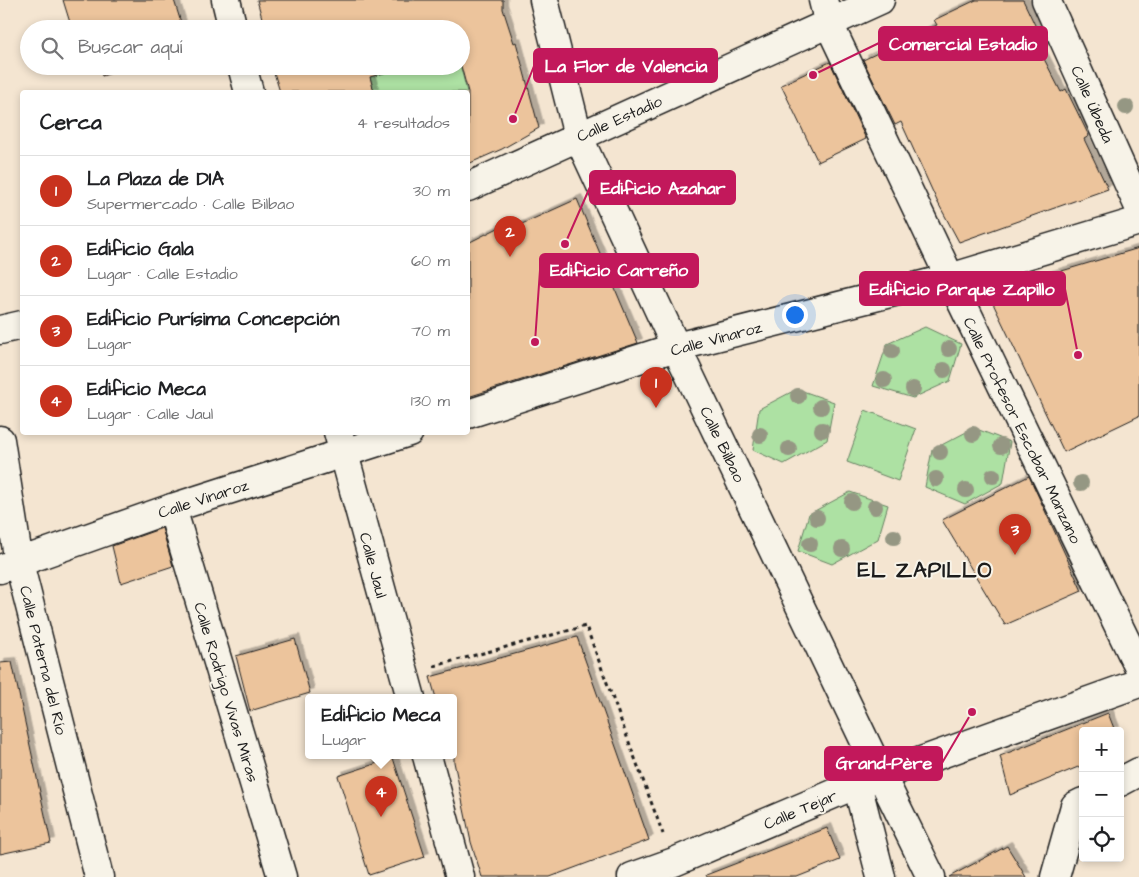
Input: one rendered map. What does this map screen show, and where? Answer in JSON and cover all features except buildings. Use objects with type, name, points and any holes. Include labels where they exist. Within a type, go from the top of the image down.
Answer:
[{"type":"street","points":[[226,0],[231,20]]},
{"type":"street","name":"Calle Bilbao","points":[[544,0],[578,136],[676,348],[869,780],[931,877]]},
{"type":"street","name":"Calle Estadio","points":[[470,186],[578,136],[826,12],[880,0]]},
{"type":"street","name":"Calle Úbeda","points":[[1046,0],[1139,208]]},
{"type":"street","name":"Calle Profesor Escobar Manzano","points":[[826,12],[950,278],[1139,668]]},
{"type":"street","points":[[244,75],[248,90]]},
{"type":"street","name":"Calle Vinaroz","points":[[470,413],[676,348],[950,278],[1139,221]]},
{"type":"street","points":[[0,330],[20,325]]},
{"type":"street","name":"Calle Vinaroz","points":[[10,566],[172,508],[340,443],[390,435]]},
{"type":"street","name":"Calle Paterna del Río","points":[[0,440],[10,566],[99,877]]},
{"type":"street","name":"Calle Jaul","points":[[340,443],[408,686]]},
{"type":"street","name":"Calle Rodrigo Vivas Miras","points":[[172,508],[282,877]]},
{"type":"street","name":"Calle Tejar","points":[[632,877],[674,862],[869,780],[1139,683]]},
{"type":"street","points":[[428,759],[460,877]]},
{"type":"street","points":[[1124,780],[1139,772]]},
{"type":"street","points":[[869,780],[875,875]]},
{"type":"street","points":[[1056,877],[1075,806],[1079,804]]},
{"type":"path","points":[[408,686],[586,626],[674,862]]},
{"type":"green space","points":[[377,75],[463,75],[466,90],[373,90],[370,77]]},
{"type":"green space","points":[[925,327],[961,344],[950,381],[913,398],[873,386],[887,344]]},
{"type":"green space","points":[[797,389],[834,402],[827,440],[784,464],[753,450],[759,409]]},
{"type":"green space","points":[[865,410],[916,429],[898,481],[847,462]]},
{"type":"green space","points":[[974,428],[1010,442],[1003,483],[965,504],[925,487],[932,450]]},
{"type":"green space","points":[[850,492],[888,505],[878,539],[832,564],[798,551],[809,514]]},
{"type":"place","name":"Comercial Estadio","points":[[813,75]]},
{"type":"place","name":"La Flor de Valencia","points":[[513,119]]},
{"type":"place","name":"Edificio Azahar","points":[[565,244]]},
{"type":"place","name":"Edificio Gala","points":[[510,257]]},
{"type":"place","name":"Edificio Carreño","points":[[535,342]]},
{"type":"place","name":"Edificio Parque Zapillo","points":[[1078,355]]},
{"type":"place","name":"La Plaza de DIA","points":[[656,408]]},
{"type":"place","name":"Edificio Purísima Concepción","points":[[1015,555]]},
{"type":"place","name":"Grand-Père","points":[[972,712]]},
{"type":"place","name":"Edificio Meca","points":[[381,817]]},
{"type":"district","name":"EL ZAPILLO","points":[[925,570]]}]
